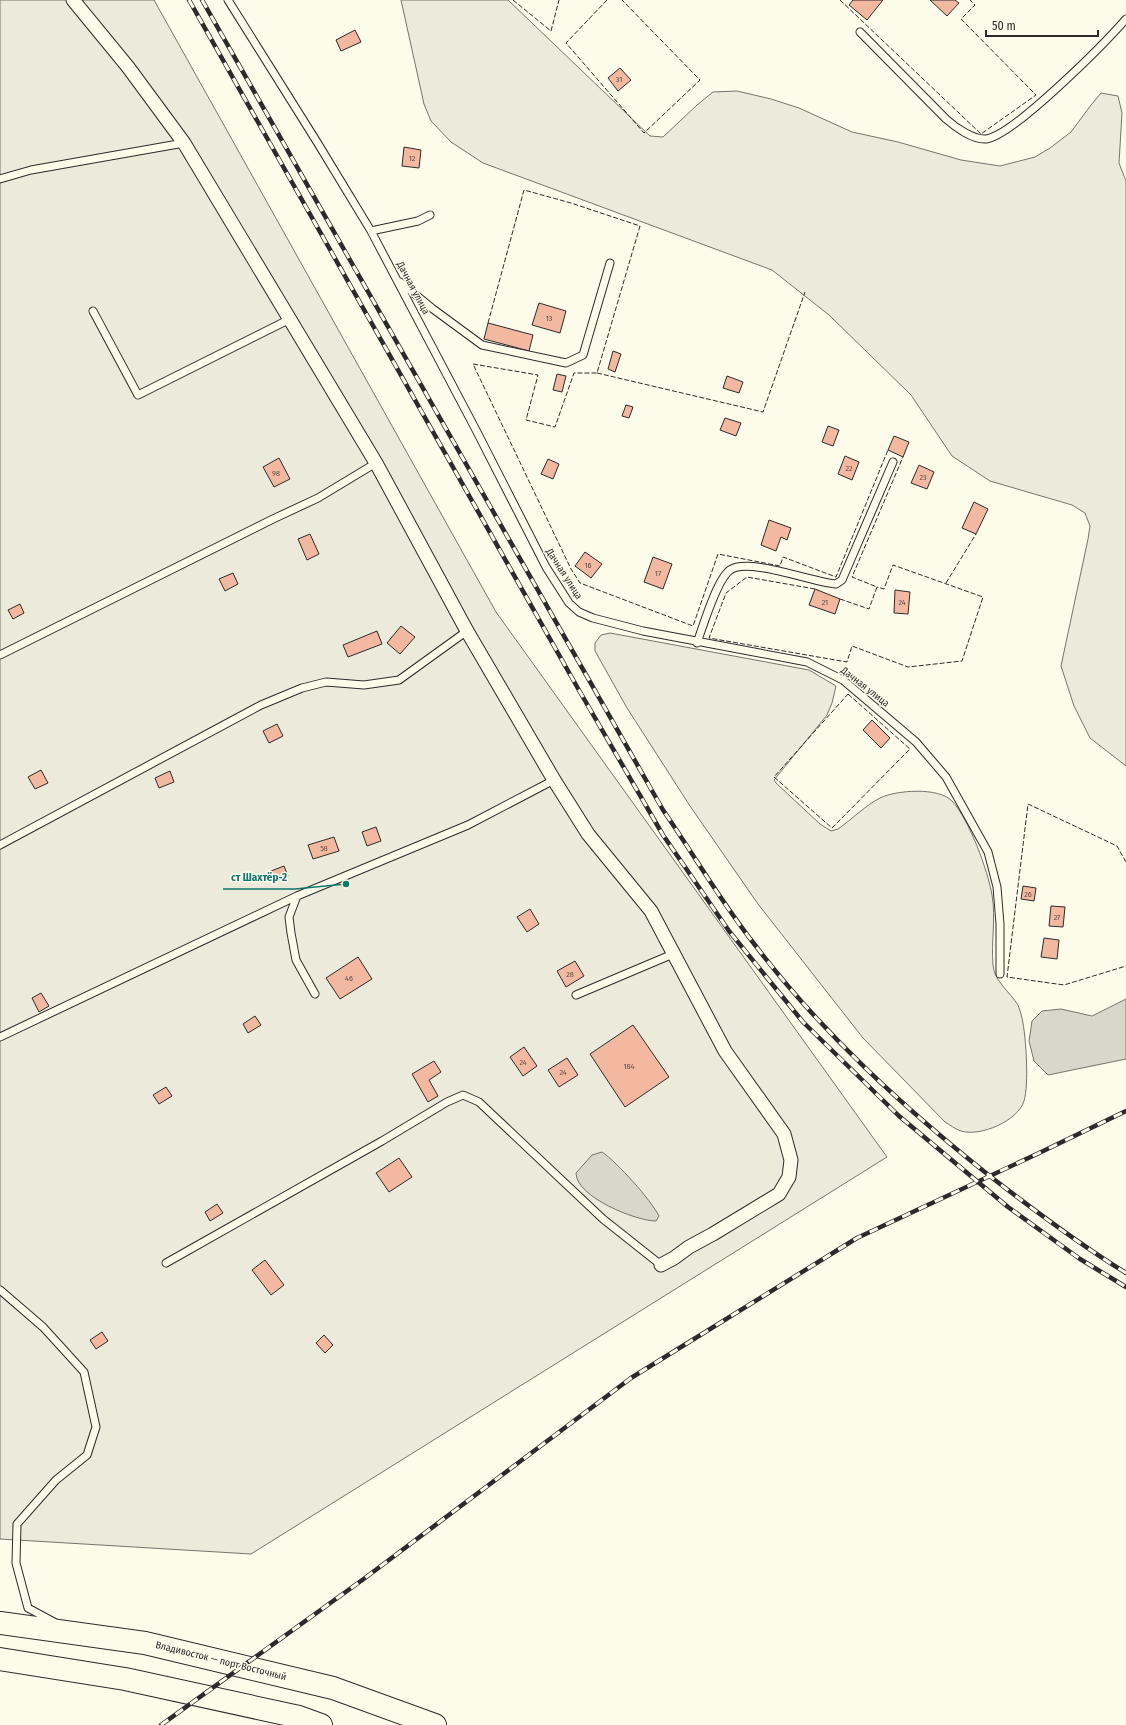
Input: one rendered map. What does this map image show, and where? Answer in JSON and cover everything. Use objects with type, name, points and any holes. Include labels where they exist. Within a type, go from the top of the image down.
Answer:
[{"type":"highway","name":"Владивосток — порт Восточный","points":[[0,1623],[145,1643],[333,1688],[435,1725]]},
{"type":"highway","points":[[0,1659],[125,1679],[299,1717],[321,1725]]},
{"type":"street","points":[[73,0],[128,66],[184,143],[376,463],[467,631],[554,780],[588,834],[651,911],[725,1051],[784,1134],[791,1160],[789,1177],[779,1194],[713,1234],[689,1246],[662,1265]]},
{"type":"lane","name":"Дачная улица","points":[[228,0],[371,231],[546,567],[570,603],[579,612],[593,618],[643,631],[697,643],[807,662],[824,669],[843,680],[916,742],[946,777],[988,852],[997,887],[1000,924],[1000,974]]},
{"type":"lane","points":[[860,32],[946,119],[960,131],[984,139],[997,136],[1041,102],[1110,37],[1126,19]]},
{"type":"lane","points":[[0,179],[31,170],[184,143]]},
{"type":"lane","points":[[371,231],[418,221],[430,215]]},
{"type":"lane","points":[[397,280],[438,313],[482,345],[566,363],[583,355],[610,263]]},
{"type":"lane","points":[[93,311],[138,396],[290,319]]},
{"type":"lane","points":[[697,643],[720,584],[730,570],[742,566],[755,566],[794,574],[819,583],[836,584],[842,580],[893,462]]},
{"type":"lane","points":[[0,656],[273,519],[318,498],[376,463]]},
{"type":"lane","points":[[0,845],[261,705],[302,688],[326,682],[364,685],[399,680],[467,631]]},
{"type":"lane","points":[[0,1036],[297,896],[468,825],[554,780]]},
{"type":"lane","points":[[297,896],[289,917],[291,933],[296,960],[315,994]]},
{"type":"lane","points":[[576,995],[673,954]]},
{"type":"lane","points":[[166,1263],[382,1141],[447,1102],[463,1095],[479,1102],[603,1219],[662,1265]]},
{"type":"lane","points":[[0,1290],[43,1327],[84,1372],[96,1427],[87,1456],[56,1480],[17,1524],[16,1563],[28,1608],[73,1632]]},
{"type":"shaded area","points":[[0,0],[154,0],[496,612],[887,1157],[251,1554],[0,1539]]},
{"type":"shaded area","points":[[401,0],[508,0],[650,136],[663,137],[713,92],[737,91],[771,99],[799,108],[852,132],[898,142],[961,160],[1000,166],[1035,157],[1050,148],[1071,132],[1101,93],[1118,96],[1122,113],[1119,163],[1126,181],[1126,766],[1090,738],[1074,706],[1061,666],[1088,539],[1090,526],[1085,513],[1072,505],[990,481],[952,456],[911,395],[829,315],[772,270],[483,163],[451,142],[431,121],[424,104]]},
{"type":"shaded area","points":[[610,633],[809,670],[836,686],[832,703],[827,715],[774,780],[820,824],[831,831],[838,829],[869,805],[887,795],[917,791],[928,792],[946,797],[952,801],[971,832],[982,859],[990,885],[994,912],[994,971],[999,981],[1018,1005],[1023,1021],[1027,1073],[1026,1093],[1024,1101],[1014,1115],[997,1126],[978,1132],[961,1131],[957,1129],[945,1122],[863,1038],[758,904],[690,806],[627,708],[595,651],[595,643],[601,635]]},
{"type":"shaded area","points":[[1126,999],[1126,1059],[1048,1075],[1034,1061],[1029,1041],[1032,1021],[1042,1011],[1061,1009],[1092,1016]]},
{"type":"shaded area","points":[[602,1152],[625,1172],[649,1201],[659,1216],[656,1221],[635,1217],[608,1206],[586,1191],[579,1182],[576,1173],[592,1155]]},
{"type":"building","points":[[853,0],[883,0],[867,20],[849,5]]},
{"type":"building","points":[[930,0],[955,0],[959,3],[947,16]]},
{"type":"building","points":[[355,30],[361,42],[341,51],[336,40]]},
{"type":"building","points":[[620,68],[631,80],[618,91],[608,78]]},
{"type":"building","points":[[404,147],[421,150],[419,168],[402,166]]},
{"type":"building","points":[[539,303],[566,311],[560,333],[532,325]]},
{"type":"building","points":[[488,323],[533,335],[529,351],[484,339]]},
{"type":"building","points":[[613,351],[621,354],[615,372],[608,369]]},
{"type":"building","points":[[557,374],[566,376],[562,392],[553,390]]},
{"type":"building","points":[[727,376],[743,382],[739,393],[723,388]]},
{"type":"building","points":[[626,405],[633,407],[629,418],[622,416]]},
{"type":"building","points":[[725,418],[741,423],[736,436],[720,430]]},
{"type":"building","points":[[828,426],[839,430],[833,446],[822,442]]},
{"type":"building","points":[[894,436],[909,442],[903,457],[888,450]]},
{"type":"building","points":[[845,456],[859,462],[852,480],[838,474]]},
{"type":"building","points":[[279,458],[290,479],[274,487],[263,467]]},
{"type":"building","points":[[548,459],[559,464],[553,479],[541,474]]},
{"type":"building","points":[[919,465],[934,472],[927,489],[911,483]]},
{"type":"building","points":[[974,502],[988,509],[976,534],[962,528]]},
{"type":"building","points":[[769,520],[791,528],[787,540],[781,537],[776,551],[761,545]]},
{"type":"building","points":[[310,534],[319,554],[307,560],[298,539]]},
{"type":"building","points":[[585,552],[602,564],[591,578],[575,566]]},
{"type":"building","points":[[653,557],[672,564],[663,589],[644,582]]},
{"type":"building","points":[[233,573],[238,584],[225,591],[219,579]]},
{"type":"building","points":[[815,589],[840,599],[835,614],[809,605]]},
{"type":"building","points":[[895,590],[910,592],[908,614],[894,613]]},
{"type":"building","points":[[20,604],[24,613],[13,619],[8,610]]},
{"type":"building","points":[[401,626],[415,637],[400,654],[387,643]]},
{"type":"building","points":[[377,631],[382,644],[348,657],[343,645]]},
{"type":"building","points":[[872,720],[890,738],[881,748],[863,730]]},
{"type":"building","points":[[277,724],[283,736],[269,743],[263,731]]},
{"type":"building","points":[[41,770],[48,783],[35,789],[28,777]]},
{"type":"building","points":[[170,771],[174,782],[159,788],[155,778]]},
{"type":"building","points":[[376,827],[381,841],[367,846],[362,832]]},
{"type":"building","points":[[334,837],[339,851],[313,859],[308,845]]},
{"type":"building","points":[[284,866],[288,876],[274,881],[271,871]]},
{"type":"building","points":[[1023,886],[1036,888],[1034,901],[1021,899]]},
{"type":"building","points":[[1051,906],[1065,907],[1063,927],[1049,926]]},
{"type":"building","points":[[530,909],[539,924],[527,932],[517,917]]},
{"type":"building","points":[[1044,938],[1059,940],[1057,959],[1041,957]]},
{"type":"building","points":[[358,957],[372,979],[340,999],[326,978]]},
{"type":"building","points":[[575,961],[584,976],[566,987],[557,971]]},
{"type":"building","points":[[41,993],[49,1006],[39,1012],[32,998]]},
{"type":"building","points":[[255,1016],[261,1025],[248,1033],[243,1024]]},
{"type":"building","points":[[633,1025],[669,1077],[625,1107],[590,1054]]},
{"type":"building","points":[[524,1047],[537,1066],[523,1076],[510,1057]]},
{"type":"building","points":[[567,1058],[578,1075],[559,1087],[548,1070]]},
{"type":"building","points":[[434,1061],[441,1072],[429,1080],[438,1096],[428,1102],[412,1074]]},
{"type":"building","points":[[166,1087],[172,1096],[159,1104],[153,1095]]},
{"type":"building","points":[[399,1158],[412,1177],[389,1192],[376,1173]]},
{"type":"building","points":[[217,1204],[223,1213],[210,1221],[205,1212]]},
{"type":"building","points":[[265,1260],[284,1285],[271,1295],[252,1270]]},
{"type":"building","points":[[102,1332],[108,1341],[96,1349],[90,1340]]},
{"type":"building","points":[[324,1335],[333,1345],[325,1353],[316,1343]]},
{"type":"railway","points":[[189,0],[580,692],[663,835],[729,931],[803,1022],[899,1116],[1008,1207],[1080,1259],[1126,1287]]},
{"type":"railway","points":[[202,0],[663,810],[743,929],[808,1009],[836,1039],[927,1124],[991,1177],[1041,1215],[1074,1239],[1126,1273]]},
{"type":"railway","points":[[161,1725],[365,1578],[631,1378],[857,1238],[1126,1111]]},
{"type":"fence","points":[[513,0],[551,31],[559,0]]},
{"type":"fence","points":[[607,0],[566,43],[644,133],[700,80],[622,0]]},
{"type":"fence","points":[[840,0],[981,134],[1036,95],[961,19],[975,5],[970,0]]},
{"type":"fence","points":[[488,323],[524,190],[571,203],[640,226],[597,373],[574,373],[555,427],[526,420],[538,375],[473,364],[571,569],[580,583],[693,626],[718,554],[780,566],[783,557],[836,577],[888,450]]},
{"type":"fence","points":[[597,373],[763,412],[805,292]]},
{"type":"fence","points":[[840,599],[869,609],[877,587],[852,577],[903,457]]},
{"type":"fence","points":[[946,583],[976,534]]},
{"type":"fence","points":[[815,589],[747,577],[726,593],[709,638],[847,662],[852,646],[908,667],[962,661],[983,597],[893,565],[884,589],[877,587]]},
{"type":"fence","points":[[848,694],[910,749],[832,828],[774,777],[848,694]]},
{"type":"fence","points":[[1126,862],[1117,846],[1028,804],[1007,977],[1064,985],[1126,966]]},
{"type":"place","name":"ст Шахтёр-2","points":[[346,884]]}]
